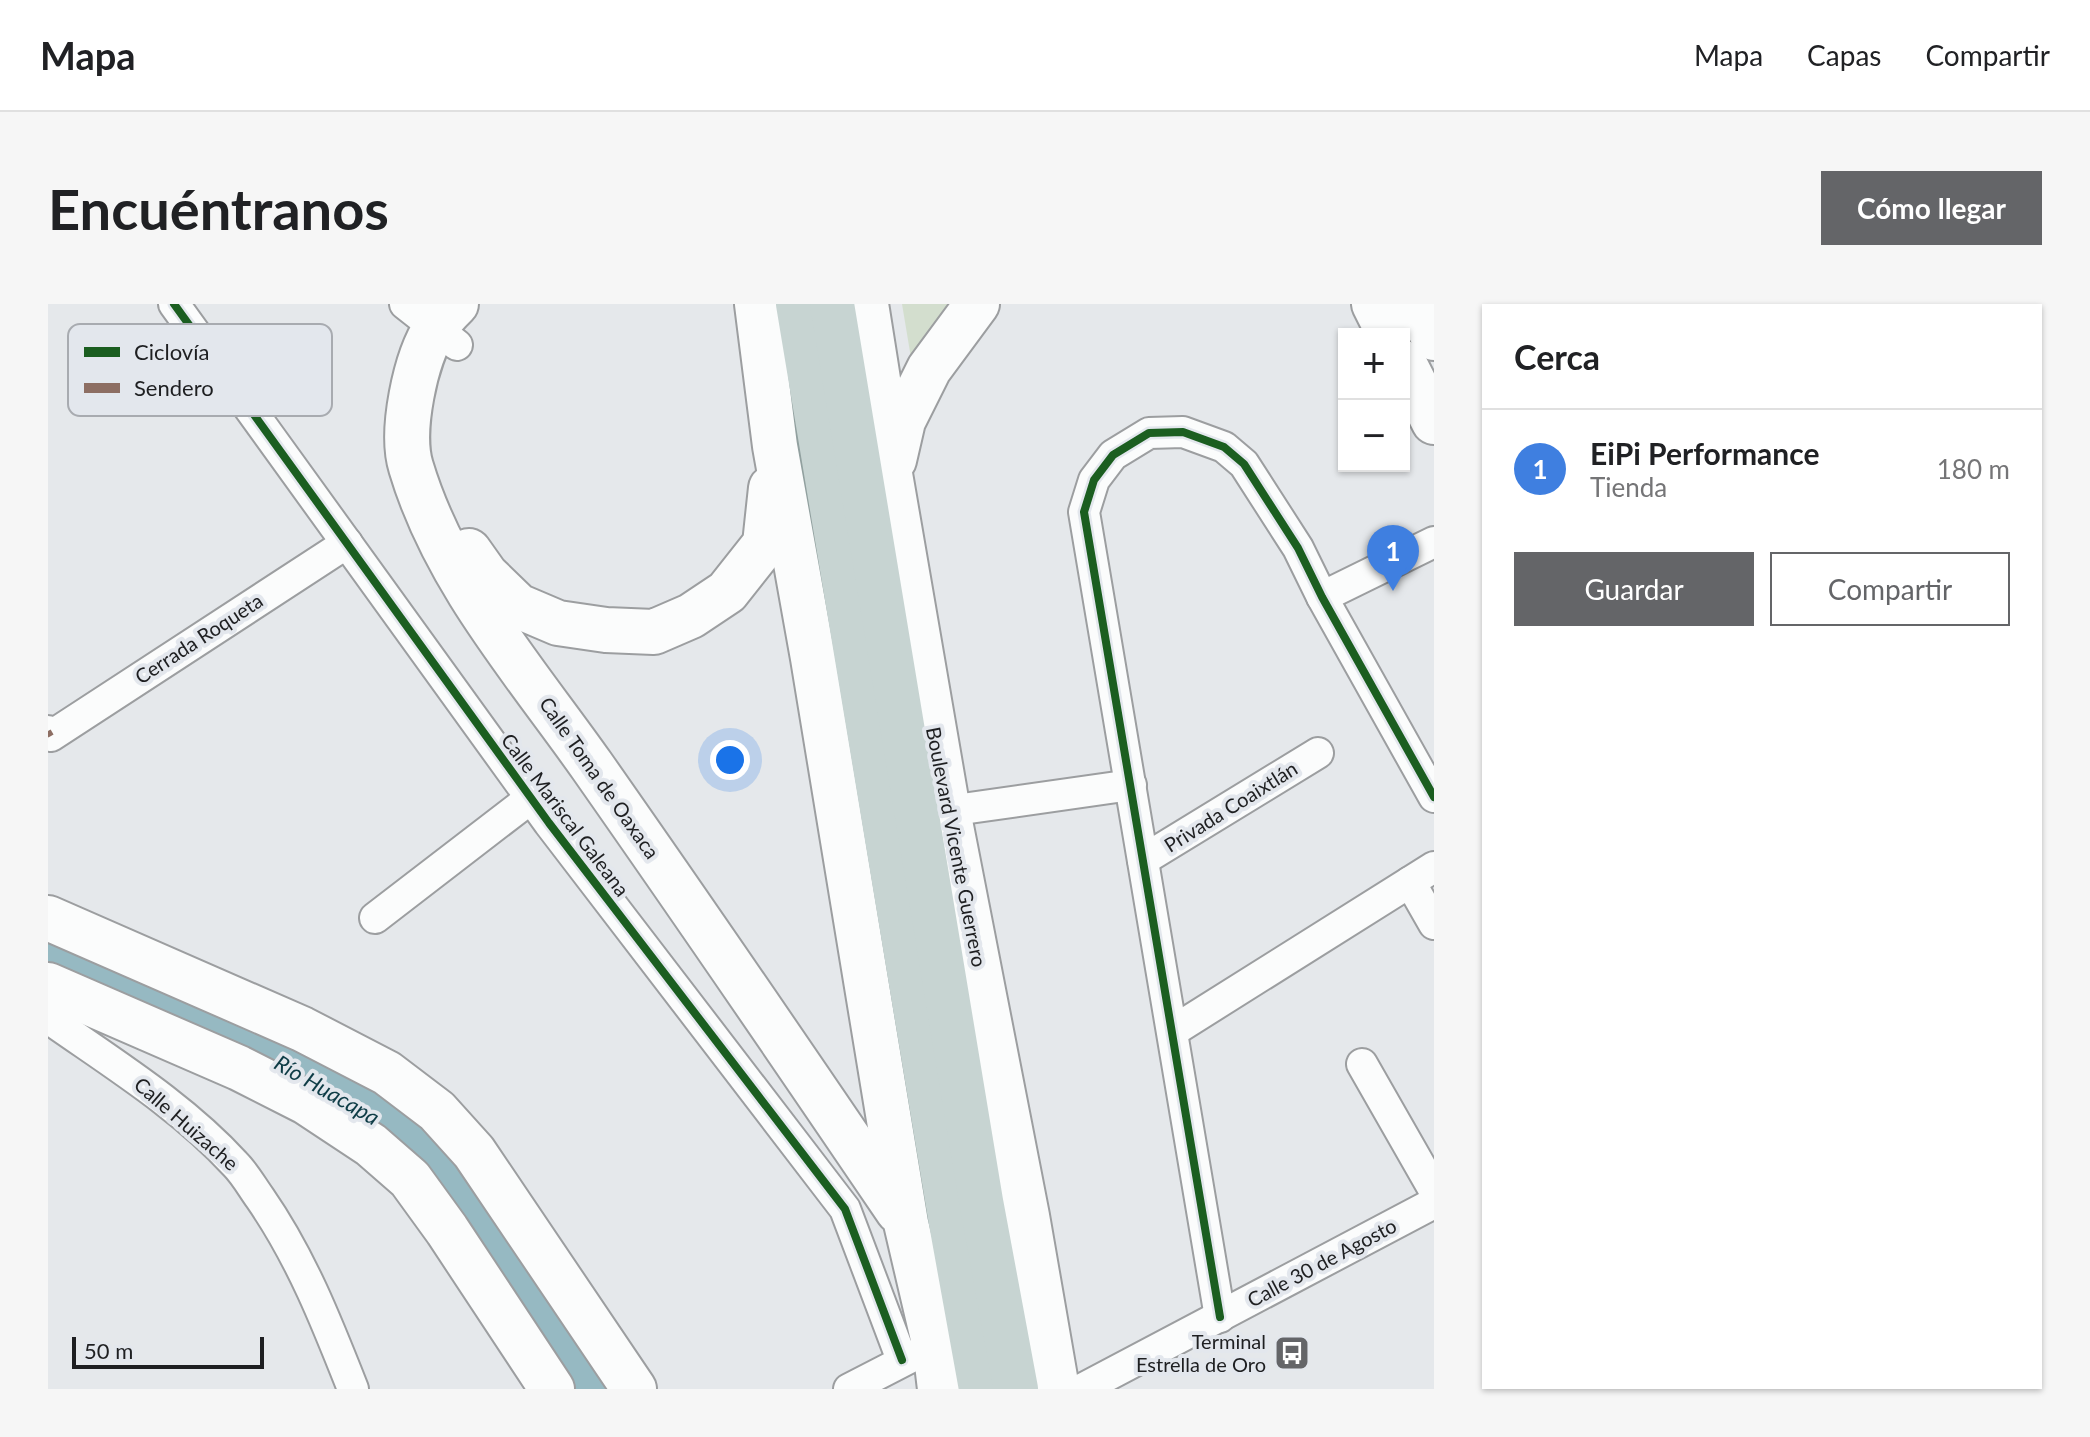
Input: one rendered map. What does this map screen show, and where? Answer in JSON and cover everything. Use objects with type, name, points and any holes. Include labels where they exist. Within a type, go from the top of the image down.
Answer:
[{"type":"highway","points":[[798,304],[981,1389]]},
{"type":"highway","name":"Boulevard Vicente Guerrero","points":[[832,304],[981,1201],[1016,1389]]},
{"type":"main road","name":"Calle Toma de Oaxaca","points":[[438,320],[491,304]]},
{"type":"main road","points":[[757,304],[775,446],[906,1223],[926,1365]]},
{"type":"main road","name":"Boulevard Vicente Guerrero","points":[[866,304],[890,474],[948,811],[1027,1216],[1057,1389]]},
{"type":"main road","points":[[890,474],[903,421],[929,369],[977,304]]},
{"type":"main road","points":[[1374,304],[1386,328]]},
{"type":"main road","points":[[1416,304],[1434,338]]},
{"type":"main road","name":"Calle Toma de Oaxaca","points":[[438,320],[443,364],[432,426],[438,485],[455,532],[486,575],[518,606],[558,623],[606,630],[654,632],[691,616],[727,592],[765,544],[775,446]]},
{"type":"main road","name":"Calle Toma de Oaxaca","points":[[438,320],[416,376],[407,417],[410,464],[429,514],[465,590],[590,763],[906,1223]]},
{"type":"main road","points":[[1410,375],[1434,422]]},
{"type":"main road","points":[[48,918],[302,1029],[387,1073],[437,1111],[474,1152],[634,1389]]},
{"type":"main road","points":[[48,985],[253,1075],[306,1102],[371,1145],[410,1179],[552,1389]]},
{"type":"street","name":"Calle Mariscal Galeana","points":[[174,304],[188,324]]},
{"type":"street","name":"Calle Mariscal Galeana","points":[[255,416],[531,798],[845,1209],[926,1365]]},
{"type":"street","points":[[1220,1317],[1084,512],[1094,480],[1113,455],[1149,433],[1183,432],[1224,447],[1244,464],[1298,548],[1322,597],[1434,797]]},
{"type":"street","points":[[1322,597],[1434,542]]},
{"type":"street","name":"Cerrada Roqueta","points":[[50,733],[347,543]]},
{"type":"street","name":"Privada Coaixtlán","points":[[1143,860],[1318,753]]},
{"type":"street","points":[[948,811],[1131,785]]},
{"type":"street","points":[[375,918],[531,798]]},
{"type":"street","points":[[1173,1031],[1422,874],[1434,924]]},
{"type":"street","name":"Calle Huizache","points":[[48,1018],[184,1117],[236,1165],[281,1229],[308,1282],[343,1380]]},
{"type":"street","points":[[1362,1064],[1434,1190]]},
{"type":"street","name":"Calle 30 de Agosto","points":[[1082,1389],[1434,1203]]},
{"type":"street","points":[[849,1389],[926,1365]]},
{"type":"green space","points":[[902,304],[976,304],[916,388]]},
{"type":"waterway","name":"Río Huacapa","points":[[48,956],[242,1042],[372,1113],[426,1155],[462,1193],[592,1389]]},
{"type":"marked path","points":[[48,731],[51,736]]},
{"type":"cycle path","points":[[174,304],[188,324]]},
{"type":"cycle path","points":[[255,416],[549,823],[845,1209],[902,1360]]},
{"type":"cycle path","points":[[1220,1317],[1084,512],[1094,480],[1113,455],[1149,433],[1183,432],[1224,447],[1244,464],[1298,548],[1322,597],[1434,797]]},
{"type":"place","name":"EiPi Performance","points":[[1393,591]]},
{"type":"place","name":"Terminal Estrella de Oro","points":[[1292,1353]]}]
